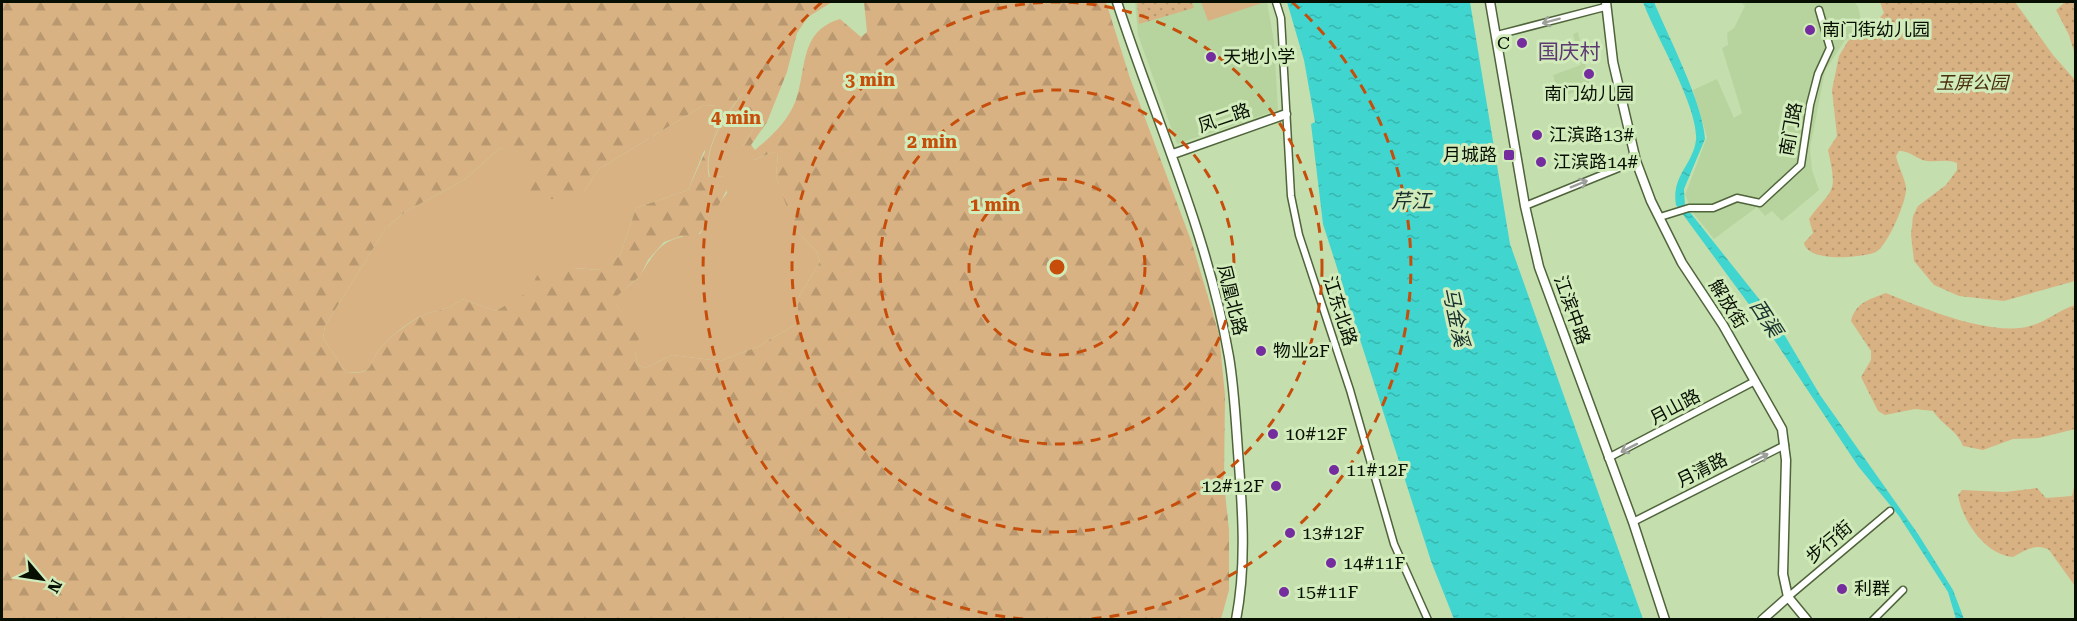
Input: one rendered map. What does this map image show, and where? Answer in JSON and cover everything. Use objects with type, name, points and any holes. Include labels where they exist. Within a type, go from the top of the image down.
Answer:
[{"type":"street","name":"凤凰北路","points":[[1117,2],[1173,154],[1208,269],[1229,357],[1242,508],[1243,559],[1236,620]]},
{"type":"street","name":"江东北路","points":[[1276,2],[1281,18],[1291,196],[1299,235],[1350,390],[1394,544],[1428,620]]},
{"type":"street","name":"江滨中路","points":[[1490,2],[1525,206],[1539,267],[1633,522],[1665,620]]},
{"type":"street","points":[[1497,35],[1606,4]]},
{"type":"street","name":"解放街","points":[[1606,4],[1613,62],[1636,161],[1659,217],[1682,263],[1778,417],[1785,445],[1783,574],[1788,597]]},
{"type":"street","name":"南门路","points":[[1659,217],[1689,208],[1713,208],[1737,198],[1760,203],[1799,168],[1815,84],[1830,45],[1819,10]]},
{"type":"street","name":"凤二路","points":[[1173,154],[1286,114]]},
{"type":"street","points":[[1525,206],[1636,161]]},
{"type":"street","name":"月山路","points":[[1608,458],[1755,381]]},
{"type":"street","name":"月清路","points":[[1633,522],[1785,445]]},
{"type":"street","name":"步行街","points":[[1788,597],[1890,512]]},
{"type":"street","points":[[1873,620],[1903,590]]},
{"type":"street","points":[[1762,620],[1788,597],[1807,620]]},
{"type":"shaded area","name":"天地小学","points":[[1135,2],[1267,2],[1274,41],[1278,110],[1177,144],[1138,35]]},
{"type":"shaded area","points":[[1741,2],[1854,2],[1858,6],[1863,30],[1845,40],[1825,71],[1810,148],[1812,170],[1819,190],[1782,221],[1772,211],[1765,216],[1757,207],[1714,239],[1694,214],[1685,195],[1707,137],[1693,90],[1717,79],[1734,118],[1742,113],[1722,48],[1728,45],[1727,33],[1734,28],[1745,6]]},
{"type":"shaded area","points":[[1578,32],[1590,86],[1559,98],[1553,75],[1581,65],[1573,34]]},
{"type":"green space","points":[[2,2],[832,2],[808,17],[797,33],[787,72],[767,122],[751,145],[755,150],[779,128],[793,108],[807,52],[817,32],[840,19],[861,37],[867,32],[864,2],[1106,2],[1130,78],[1192,243],[1219,334],[1225,395],[1224,483],[1229,530],[1229,590],[1221,619],[2,619]],"holes":[[[742,94],[748,98],[738,130],[742,132],[751,122],[755,127],[743,145],[747,156],[754,160],[773,152],[778,154],[776,176],[786,205],[796,230],[817,252],[820,262],[798,298],[798,318],[795,325],[757,347],[720,361],[672,355],[645,368],[638,365],[635,354],[639,338],[616,304],[616,297],[640,276],[648,260],[664,242],[682,236],[692,241],[714,212],[731,179],[724,176],[709,177],[709,155],[716,133]],[[704,105],[717,106],[721,112],[715,133],[702,143],[705,152],[688,190],[636,208],[620,255],[600,270],[574,268],[538,274],[535,279],[536,287],[496,311],[462,299],[448,307],[419,317],[402,329],[382,346],[367,370],[356,373],[346,372],[323,338],[325,326],[386,228],[405,212],[464,180],[500,148],[523,161],[530,190],[543,199],[565,199],[584,191],[599,169]]]},
{"type":"green space","points":[[1137,2],[1192,2],[1194,8],[1139,24]]},
{"type":"green space","points":[[1201,2],[1261,2],[1262,3],[1208,21]]},
{"type":"green space","name":"玉屏公园","points":[[1880,2],[2015,2],[2053,55],[2075,80],[2075,281],[2004,301],[1959,296],[1934,285],[1914,261],[1911,235],[1913,216],[1918,206],[1946,185],[1957,170],[1957,163],[1923,160],[1903,151],[1899,151],[1896,156],[1906,187],[1904,202],[1881,248],[1869,254],[1848,257],[1815,254],[1808,249],[1804,243],[1813,233],[1809,219],[1828,195],[1833,183],[1828,150],[1837,136],[1832,90],[1839,56],[1848,41],[1875,23],[1884,13]]},
{"type":"green space","points":[[2065,2],[2075,2],[2075,55],[2069,35],[2056,10]]},
{"type":"green space","points":[[742,94],[748,97],[746,107],[755,127],[743,145],[754,160],[773,152],[778,153],[776,176],[796,230],[817,252],[820,262],[798,298],[798,318],[795,325],[757,347],[720,361],[672,355],[645,368],[638,365],[635,354],[638,338],[616,304],[616,297],[638,277],[664,245],[678,238],[700,234],[711,214],[727,193],[724,176],[710,177],[709,155],[717,133]]},
{"type":"green space","points":[[704,105],[717,106],[721,111],[715,133],[709,139],[688,190],[636,208],[620,255],[601,270],[574,268],[496,311],[462,299],[448,307],[419,317],[402,328],[377,352],[367,370],[346,372],[323,338],[325,326],[386,228],[405,212],[464,180],[500,148],[584,191],[599,169]]},
{"type":"green space","points":[[1886,293],[1951,318],[2004,328],[2028,327],[2075,305],[2075,429],[2039,438],[2013,439],[1983,450],[1963,446],[1957,436],[1933,411],[1915,409],[1885,415],[1878,411],[1861,377],[1871,360],[1871,351],[1851,321],[1860,306]]},
{"type":"green space","points":[[2075,484],[2075,586],[2049,550],[2035,547],[2013,557],[2003,555],[1984,543],[1976,535],[1964,515],[1958,495],[1962,490],[2005,492],[2037,488],[2046,498],[2072,496]]},
{"type":"water","name":"芹江","points":[[1287,2],[1470,2],[1510,244],[1643,619],[1454,619],[1431,561],[1323,224],[1311,124],[1315,122],[1304,60]]},
{"type":"water","name":"西渠","points":[[1643,2],[1654,2],[1692,89],[1703,124],[1705,139],[1684,189],[1685,206],[1775,319],[1820,395],[1918,534],[1953,590],[1964,619],[1956,619],[1948,592],[1899,516],[1858,466],[1767,329],[1676,205],[1675,195],[1679,178],[1694,149],[1695,126],[1684,91]]},
{"type":"place","name":"南门街幼儿园","points":[[1810,30]]},
{"type":"place","name":"C","points":[[1522,43]]},
{"type":"place","name":"天地小学","points":[[1211,57]]},
{"type":"place","name":"南门幼儿园","points":[[1589,74]]},
{"type":"place","name":"江滨路13#","points":[[1537,135]]},
{"type":"place","name":"月城路","points":[[1509,155]]},
{"type":"place","name":"江滨路14#","points":[[1541,162]]},
{"type":"place","name":"物业2F","points":[[1261,351]]},
{"type":"place","name":"10#12F","points":[[1273,434]]},
{"type":"place","name":"11#12F","points":[[1334,470]]},
{"type":"place","name":"12#12F","points":[[1276,486]]},
{"type":"place","name":"13#12F","points":[[1290,533]]},
{"type":"place","name":"14#11F","points":[[1331,563]]},
{"type":"place","name":"利群","points":[[1842,589]]},
{"type":"place","name":"15#11F","points":[[1284,592]]},
{"type":"district","name":"国庆村","points":[[1569,52]]},
{"type":"water label","name":"马金溪","points":[[1456,317]]}]
